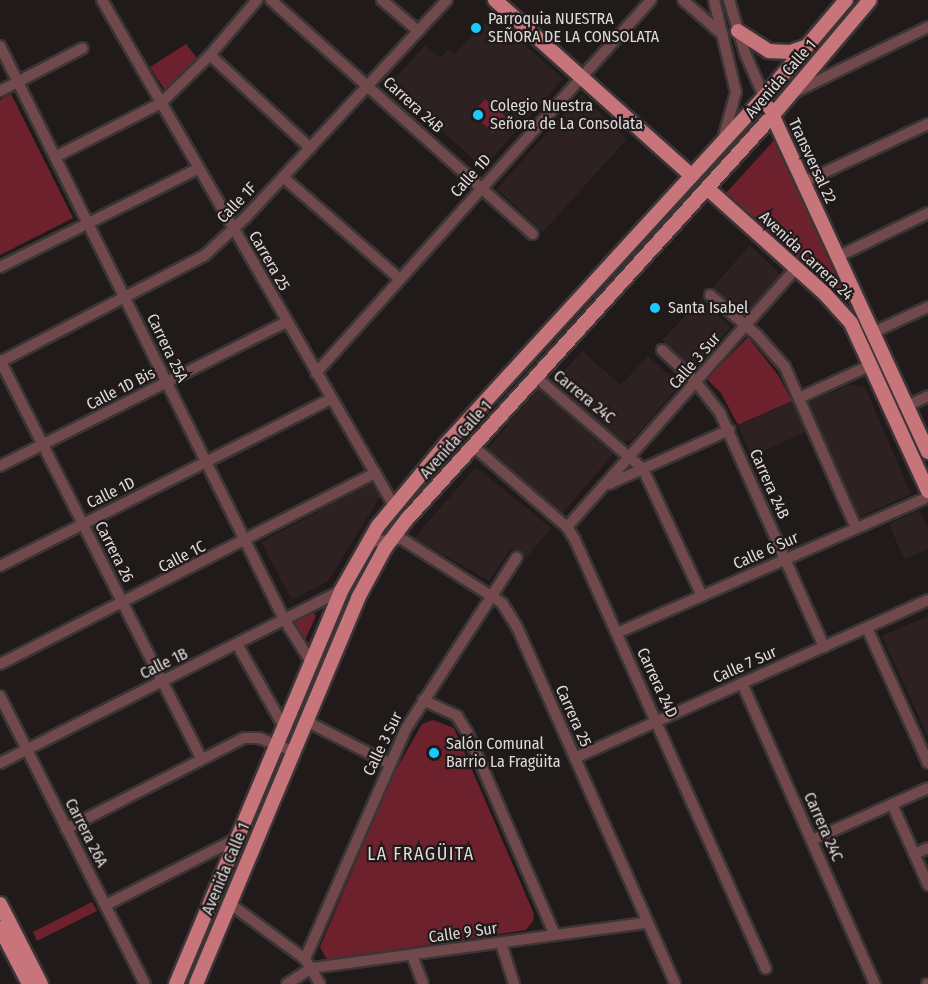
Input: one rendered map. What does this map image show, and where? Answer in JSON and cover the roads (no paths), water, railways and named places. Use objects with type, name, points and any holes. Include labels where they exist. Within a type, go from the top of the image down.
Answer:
[{"type":"main road","points":[[495,0],[691,176]]},
{"type":"main road","name":"Avenida Calle 1","points":[[176,984],[341,591],[368,542],[394,506],[764,97],[846,0]]},
{"type":"main road","name":"Avenida Calle 1","points":[[196,984],[362,589],[392,537],[535,376],[773,116],[870,0]]},
{"type":"main road","points":[[738,31],[769,51],[790,52],[809,45]]},
{"type":"main road","name":"Transversal 22","points":[[764,97],[874,332]]},
{"type":"main road","name":"Avenida Carrera 24","points":[[707,188],[796,268],[851,323],[928,491]]},
{"type":"main road","points":[[874,332],[928,452]]},
{"type":"main road","points":[[0,904],[41,984]]},
{"type":"main road","points":[[0,928],[29,984]]},
{"type":"street","name":"Carrera 25","points":[[102,0],[394,506]]},
{"type":"street","points":[[55,157],[161,103],[210,55],[257,0]]},
{"type":"street","name":"Carrera 24B","points":[[271,0],[533,234]]},
{"type":"street","points":[[382,0],[418,31]]},
{"type":"street","name":"Calle 1F","points":[[0,362],[190,266],[233,230],[447,0]]},
{"type":"street","name":"Calle 1D","points":[[316,373],[651,0]]},
{"type":"street","points":[[683,1],[696,0]]},
{"type":"street","points":[[714,0],[736,92],[720,144]]},
{"type":"street","name":"Transversal 22","points":[[729,0],[738,31],[764,97]]},
{"type":"street","points":[[683,1],[724,35]]},
{"type":"street","points":[[791,94],[928,27]]},
{"type":"street","name":"Carrera 25A","points":[[0,46],[284,619],[311,662]]},
{"type":"street","points":[[0,91],[83,48]]},
{"type":"street","points":[[210,55],[310,148]]},
{"type":"street","points":[[804,182],[928,124]]},
{"type":"street","points":[[0,267],[199,168]]},
{"type":"street","points":[[283,177],[400,279]]},
{"type":"street","points":[[839,256],[928,213]]},
{"type":"street","name":"Calle 3 Sur","points":[[567,528],[796,268]]},
{"type":"street","points":[[710,295],[745,326],[785,367],[856,528]]},
{"type":"street","points":[[874,332],[928,307]]},
{"type":"street","name":"Calle 1D Bis","points":[[0,466],[286,322]]},
{"type":"street","name":"Carrera 24B","points":[[662,350],[696,382],[729,430],[824,647]]},
{"type":"street","name":"Carrera 26","points":[[0,362],[201,758]]},
{"type":"street","points":[[799,398],[871,365]]},
{"type":"street","name":"Carrera 24C","points":[[535,376],[631,456],[643,469],[702,596]]},
{"type":"street","points":[[908,406],[928,396]]},
{"type":"street","name":"Calle 1D","points":[[0,566],[331,399]]},
{"type":"street","points":[[604,486],[729,430]]},
{"type":"street","name":"Carrera 24D","points":[[473,446],[567,528],[658,721],[766,968]]},
{"type":"street","name":"Calle 1C","points":[[0,664],[246,542],[375,473]]},
{"type":"street","name":"Calle 6 Sur","points":[[617,633],[928,497]]},
{"type":"street","name":"Carrera 25","points":[[392,537],[492,594],[517,627],[675,984]]},
{"type":"street","points":[[368,542],[392,537]]},
{"type":"street","name":"Calle 3 Sur","points":[[308,964],[388,763],[423,700],[517,557]]},
{"type":"street","name":"Calle 1B","points":[[0,763],[341,591]]},
{"type":"street","name":"Calle 7 Sur","points":[[575,758],[928,600]]},
{"type":"street","points":[[867,628],[928,763]]},
{"type":"street","points":[[237,644],[284,727]]},
{"type":"street","name":"Carrera 24C","points":[[742,683],[875,984]]},
{"type":"street","name":"Carrera 26A","points":[[0,696],[145,984]]},
{"type":"street","points":[[423,700],[458,716],[467,732],[555,935]]},
{"type":"street","points":[[306,721],[388,763]]},
{"type":"street","points":[[66,829],[244,738],[276,744],[293,751]]},
{"type":"street","points":[[812,840],[928,788]]},
{"type":"street","points":[[892,804],[928,885]]},
{"type":"street","points":[[106,904],[238,838]]},
{"type":"street","points":[[914,854],[928,848]]},
{"type":"street","points":[[230,903],[308,964],[320,984]]},
{"type":"street","name":"Calle 9 Sur","points":[[287,984],[308,964],[412,955],[647,923]]},
{"type":"street","points":[[501,943],[514,984]]},
{"type":"street","points":[[412,955],[423,984]]},
{"type":"place","name":"Parroquia NUESTRA SEÑORA DE LA CONSOLATA","points":[[476,28]]},
{"type":"place","name":"Colegio Nuestra Señora de La Consolata","points":[[478,115]]},
{"type":"place","name":"Santa Isabel","points":[[655,308]]},
{"type":"place","name":"Salón Comunal Barrio La Fragüita","points":[[434,753]]},
{"type":"district","name":"LA FRAGÜITA","points":[[421,854]]}]
